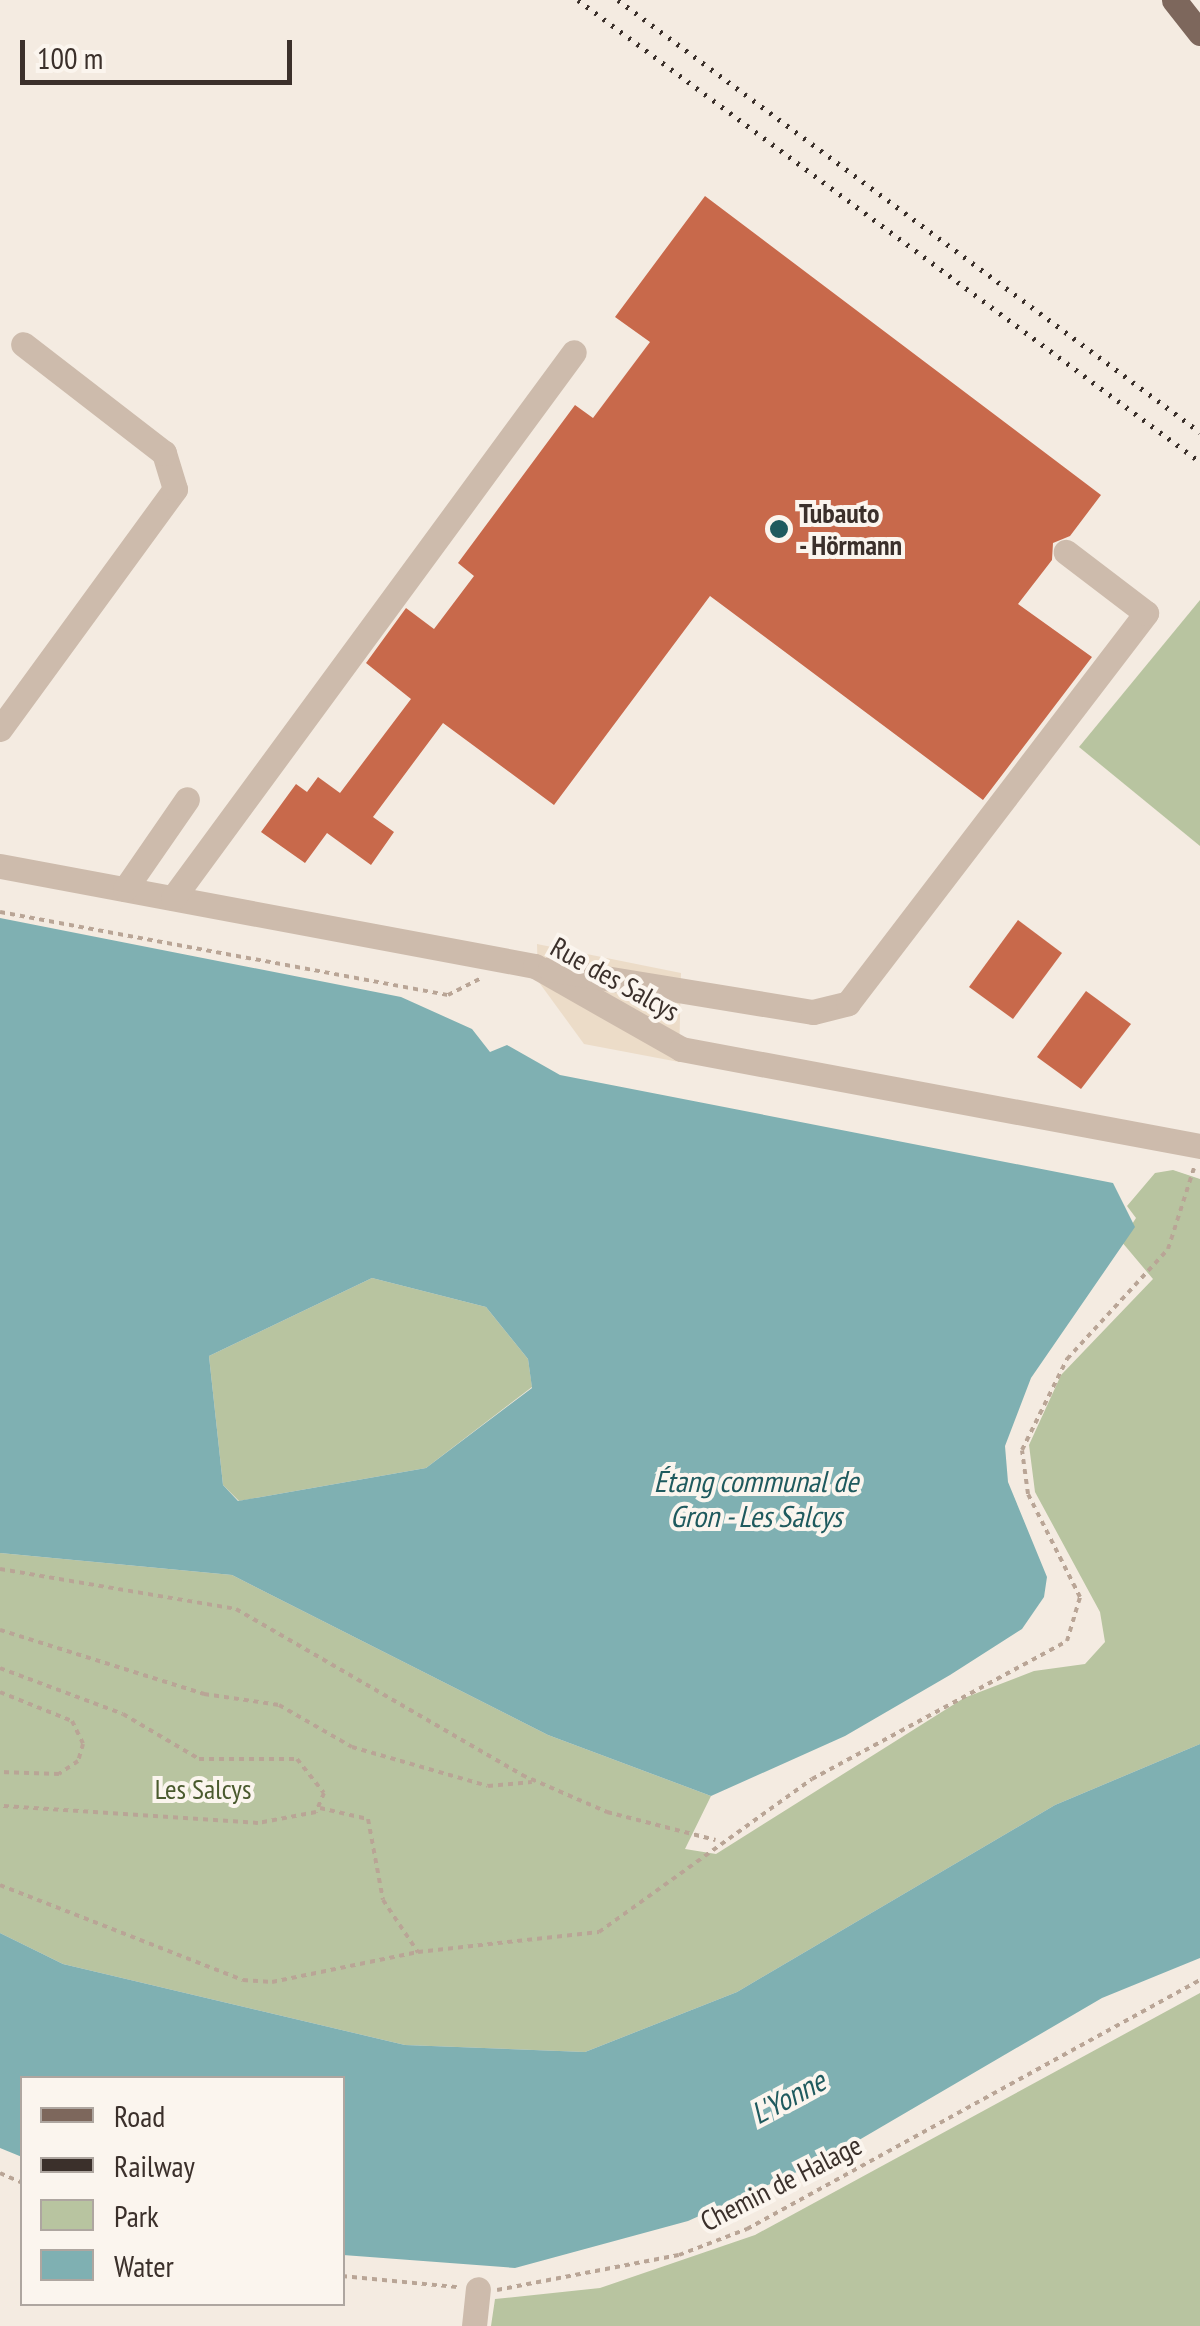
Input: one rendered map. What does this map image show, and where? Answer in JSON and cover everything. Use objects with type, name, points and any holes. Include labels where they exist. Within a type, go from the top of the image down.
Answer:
[{"type":"main road","points":[[1174,0],[1200,33]]},
{"type":"street","points":[[0,729],[175,488],[164,452],[23,344]]},
{"type":"street","points":[[173,898],[574,352]]},
{"type":"street","points":[[524,964],[813,1012],[848,1003],[1146,612],[1066,552]]},
{"type":"street","points":[[124,889],[186,799]]},
{"type":"street","name":"Rue des Salcys","points":[[0,866],[524,964],[681,1049],[1200,1146]]},
{"type":"street","points":[[474,2326],[478,2289]]},
{"type":"path","points":[[0,912],[448,994],[524,964]]},
{"type":"path","points":[[0,1886],[244,1980],[298,1981],[418,1952],[599,1932],[667,1891],[718,1841],[1076,1629],[1080,1597],[1028,1494],[1022,1450],[1067,1359],[1168,1249],[1200,1162]]},
{"type":"path","points":[[0,1569],[236,1609],[536,1781],[607,1812],[718,1841]]},
{"type":"path","points":[[0,1630],[204,1694],[279,1705],[352,1747],[488,1786],[536,1781]]},
{"type":"path","points":[[0,1668],[123,1714],[198,1760],[297,1759],[322,1782],[320,1808]]},
{"type":"path","points":[[0,1692],[72,1721],[83,1744],[78,1761],[59,1774],[0,1772]]},
{"type":"path","points":[[0,1806],[200,1823],[320,1808],[368,1820],[383,1900],[418,1952]]},
{"type":"path","name":"Chemin de Halage","points":[[345,2276],[478,2289],[679,2255],[747,2228],[1200,1980]]},
{"type":"green space","points":[[1200,600],[1200,846],[1079,747]]},
{"type":"green space","name":"Les Salcys","points":[[1173,1170],[1200,1179],[1200,1744],[1055,1805],[737,1992],[585,2052],[405,2045],[63,1964],[0,1933],[0,1553],[232,1575],[548,1735],[711,1796],[685,1849],[716,1854],[964,1698],[1034,1671],[1085,1664],[1105,1642],[1100,1612],[1035,1492],[1029,1445],[1061,1375],[1153,1279],[1121,1241],[1136,1218],[1127,1206],[1155,1173]]},
{"type":"green space","points":[[372,1278],[486,1307],[528,1359],[532,1387],[426,1468],[239,1501],[223,1485],[209,1356]]},
{"type":"green space","points":[[1200,1993],[1200,2326],[491,2326],[495,2299],[600,2288],[755,2235]]},
{"type":"shaded area","points":[[537,944],[681,973],[679,1062],[584,1044],[538,981]]},
{"type":"water","name":"Étang communal de Gron - Les Salcys","points":[[0,918],[401,997],[472,1029],[490,1052],[507,1045],[560,1075],[1113,1183],[1135,1227],[1031,1378],[1005,1446],[1008,1482],[1047,1577],[1044,1597],[1022,1629],[845,1736],[711,1796],[548,1735],[232,1575],[0,1553]],"holes":[[[372,1278],[486,1307],[528,1359],[532,1388],[426,1468],[238,1501],[223,1485],[209,1356]]]},
{"type":"water","name":"L'Yonne","points":[[1200,1744],[1200,1958],[1102,1998],[830,2157],[688,2221],[515,2268],[345,2255],[345,2076],[20,2076],[20,2156],[0,2148],[0,1933],[63,1964],[405,2045],[585,2052],[737,1992],[1055,1805]]},
{"type":"building","name":"Tubauto - Hörmann","points":[[705,196],[1101,495],[1070,536],[1053,543],[1052,560],[1018,604],[1092,657],[983,800],[710,596],[554,805],[443,723],[373,817],[394,832],[371,865],[327,833],[305,863],[261,832],[296,784],[307,792],[318,777],[340,793],[411,699],[366,663],[406,608],[434,629],[474,576],[458,563],[575,405],[593,418],[650,342],[615,317]]},
{"type":"building","points":[[1018,920],[1062,953],[1013,1019],[969,987]]},
{"type":"building","points":[[1086,991],[1131,1024],[1081,1089],[1037,1057]]},
{"type":"railway","points":[[578,0],[1200,462]]},
{"type":"railway","points":[[618,0],[1200,432]]},
{"type":"place","name":"Tubauto - Hörmann","points":[[779,529]]}]
